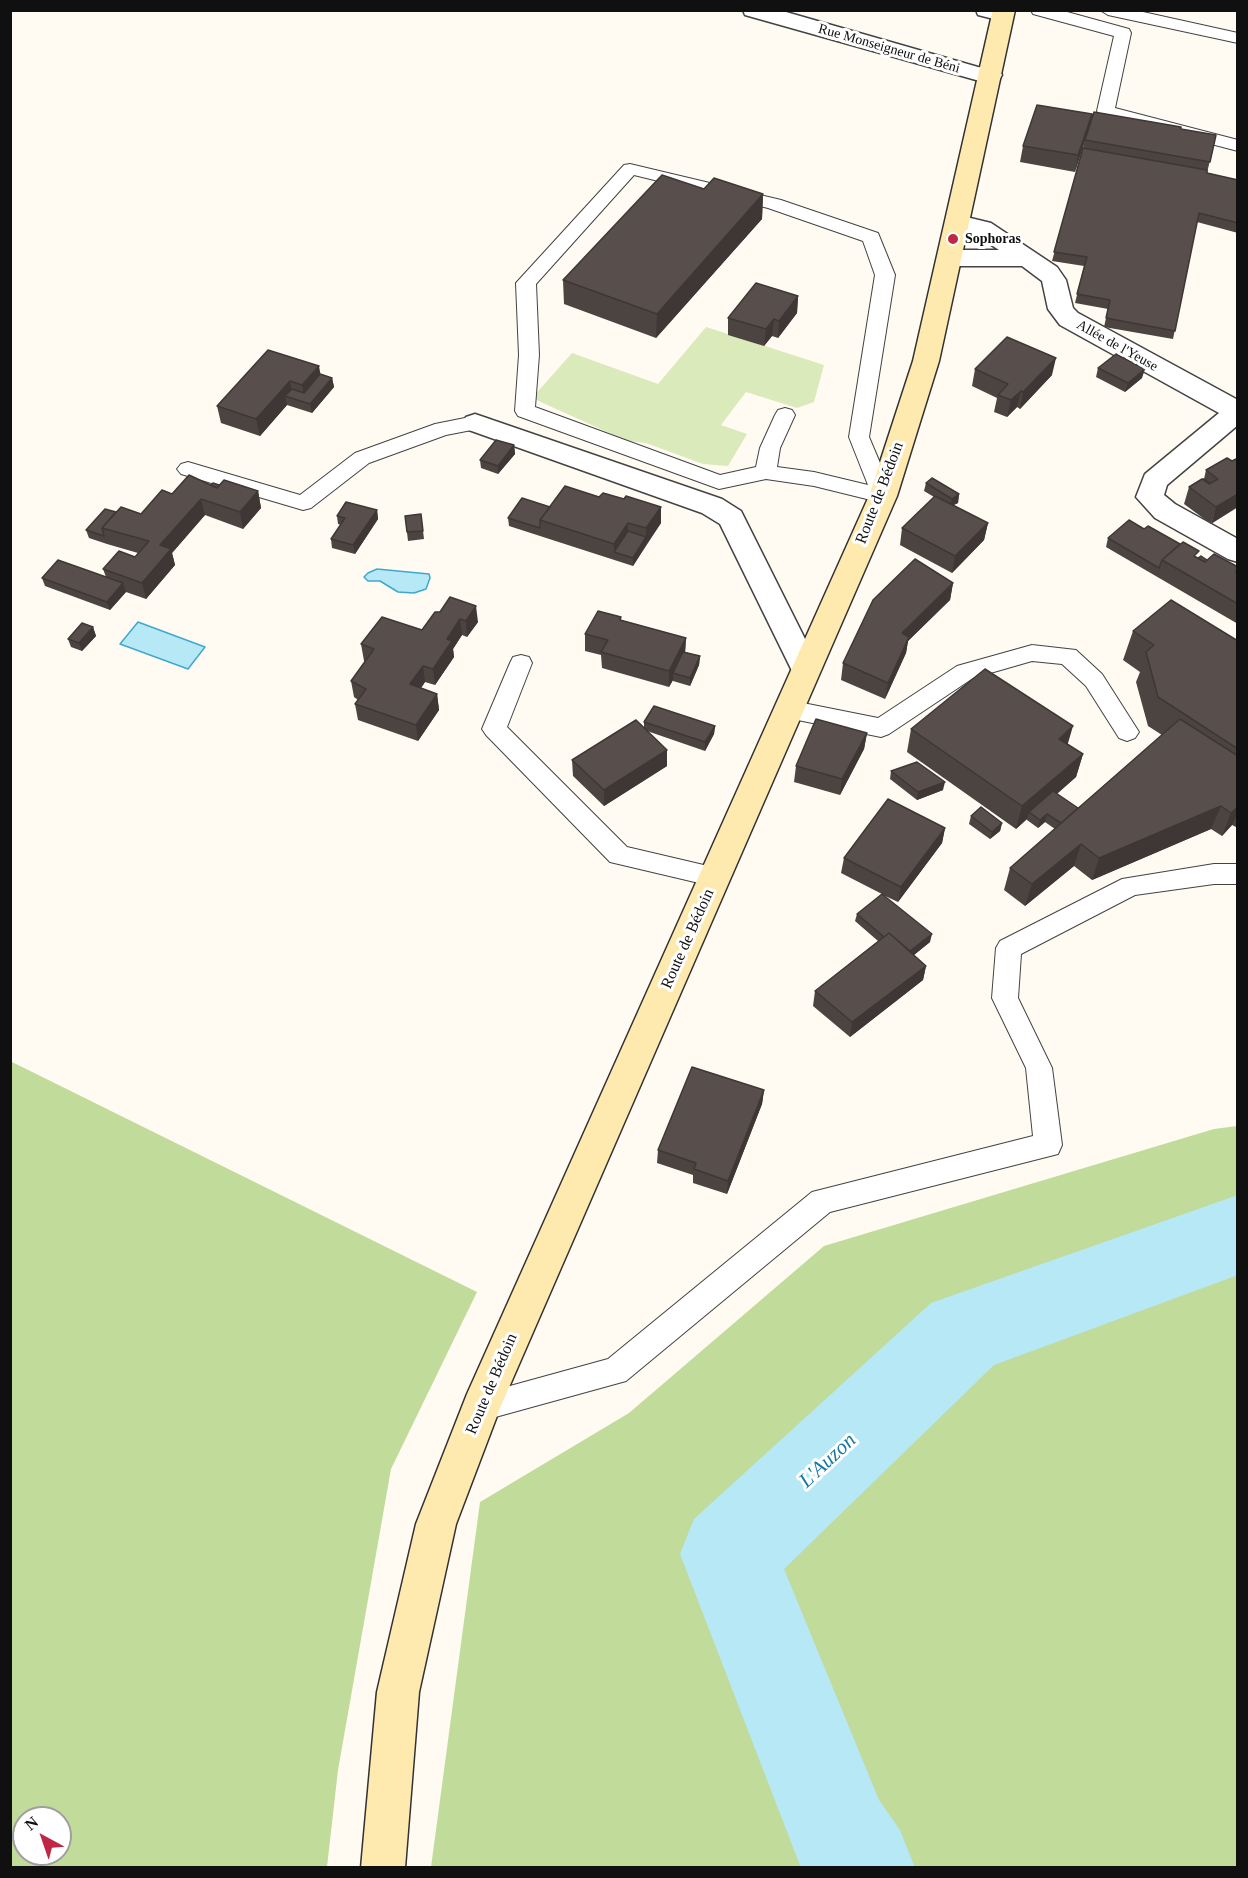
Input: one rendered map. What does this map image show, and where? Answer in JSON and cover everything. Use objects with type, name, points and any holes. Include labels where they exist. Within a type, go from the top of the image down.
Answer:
[{"type":"main road","name":"Route de Bédoin","points":[[383,1868],[398,1692],[435,1524],[481,1407],[883,496],[926,361],[991,75],[998,12]]},
{"type":"street","name":"Rue Monseigneur de Béni","points":[[753,10],[991,75]]},
{"type":"street","name":"Allée de l'Yeuse","points":[[958,222],[982,228],[1023,258],[1047,272],[1054,280],[1061,309],[1069,319],[1237,412],[1155,481],[1150,497],[1165,511],[1238,552]]},
{"type":"street","points":[[950,258],[1023,258]]},
{"type":"street","points":[[475,423],[712,506],[731,518],[805,669]]},
{"type":"lane","points":[[1039,10],[1123,33],[1106,111],[1238,146]]},
{"type":"lane","points":[[1108,10],[1238,38]]},
{"type":"lane","points":[[630,170],[774,204],[871,237],[885,275],[859,437],[883,496],[814,479],[766,472],[719,482],[525,411],[529,355],[526,283],[630,170]]},
{"type":"lane","points":[[766,472],[770,448],[784,415]]},
{"type":"lane","points":[[188,469],[303,503],[362,458],[442,429],[475,423]]},
{"type":"lane","points":[[788,709],[881,728],[965,672],[1032,652],[1068,656],[1094,680],[1127,732]]},
{"type":"lane","points":[[521,663],[494,729],[619,855],[716,876]]},
{"type":"lane","points":[[481,1407],[616,1371],[822,1201],[1048,1145],[1039,1068],[1005,998],[1008,948],[1131,886],[1214,874],[1238,874]]},
{"type":"green space","points":[[706,327],[824,365],[814,402],[797,408],[746,392],[721,425],[747,434],[728,466],[703,464],[646,443],[627,441],[532,398],[572,353],[658,384]]},
{"type":"green space","points":[[10,1061],[477,1292],[391,1469],[338,1770],[327,1867],[11,1867]]},
{"type":"green space","points":[[1237,1126],[1237,1867],[431,1867],[480,1502],[629,1413],[824,1246],[1214,1129]]},
{"type":"water","points":[[377,569],[429,574],[430,578],[426,589],[414,593],[398,592],[380,581],[368,581],[364,577]]},
{"type":"water","points":[[138,622],[205,647],[188,669],[120,644]]},
{"type":"building","points":[[1037,105],[1092,114],[1078,155],[1023,146]]},
{"type":"building","points":[[1094,112],[1216,135],[1210,162],[1085,140]]},
{"type":"building","points":[[1083,148],[1207,170],[1207,173],[1238,180],[1238,223],[1199,213],[1175,331],[1106,318],[1110,300],[1077,294],[1087,257],[1054,252]]},
{"type":"building","points":[[662,175],[704,189],[714,178],[763,194],[657,314],[563,280]]},
{"type":"building","points":[[756,283],[798,296],[779,321],[774,319],[766,329],[728,318]]},
{"type":"building","points":[[1007,337],[1056,358],[1023,392],[1021,391],[1011,400],[998,395],[1008,384],[975,369]]},
{"type":"building","points":[[268,350],[319,366],[302,385],[290,381],[256,419],[217,406]]},
{"type":"building","points":[[1116,354],[1145,369],[1128,383],[1098,368]]},
{"type":"building","points":[[320,374],[332,378],[310,404],[285,396],[292,389],[304,393]]},
{"type":"building","points":[[496,440],[514,445],[498,466],[480,460]]},
{"type":"building","points":[[1227,458],[1232,461],[1238,458],[1238,494],[1216,507],[1189,487],[1202,479],[1209,484],[1218,479],[1206,470]]},
{"type":"building","points":[[189,475],[217,488],[224,480],[258,491],[240,512],[201,499],[160,545],[171,549],[142,583],[103,569],[119,551],[135,557],[149,541],[102,528],[121,507],[141,514],[162,490],[172,494]]},
{"type":"building","points":[[932,478],[959,494],[952,499],[926,483]]},
{"type":"building","points":[[565,486],[599,497],[603,493],[624,499],[626,496],[661,507],[646,528],[628,523],[614,544],[540,520]]},
{"type":"building","points":[[935,496],[988,523],[955,556],[902,528]]},
{"type":"building","points":[[522,498],[550,507],[540,520],[540,528],[508,518]]},
{"type":"building","points":[[346,502],[377,510],[353,545],[331,539],[345,518],[337,516]]},
{"type":"building","points":[[105,509],[116,512],[102,528],[104,536],[86,530]]},
{"type":"building","points":[[421,514],[423,531],[407,532],[405,516]]},
{"type":"building","points":[[1129,520],[1144,529],[1148,526],[1180,544],[1162,560],[1159,568],[1108,538]]},
{"type":"building","points":[[628,531],[646,537],[633,558],[614,552]]},
{"type":"building","points":[[1183,542],[1199,551],[1194,556],[1205,562],[1214,554],[1238,567],[1236,572],[1238,573],[1238,604],[1162,560]]},
{"type":"building","points":[[1201,556],[1207,560],[1205,562],[1198,558]]},
{"type":"building","points":[[915,559],[953,583],[902,633],[909,637],[888,683],[843,663],[873,600]]},
{"type":"building","points":[[58,560],[123,583],[107,602],[42,578]]},
{"type":"building","points":[[450,597],[476,606],[466,621],[460,619],[447,639],[452,641],[433,669],[423,666],[410,684],[437,694],[416,725],[355,704],[366,689],[351,681],[374,649],[361,644],[382,617],[422,630],[435,612],[440,612]]},
{"type":"building","points":[[1171,600],[1238,641],[1238,749],[1158,697],[1146,652],[1154,645],[1133,631]]},
{"type":"building","points":[[598,611],[621,617],[620,620],[686,638],[669,671],[601,652],[608,640],[585,634]]},
{"type":"building","points":[[82,623],[93,627],[79,643],[68,639]]},
{"type":"building","points":[[683,652],[700,656],[690,678],[673,673]]},
{"type":"building","points":[[985,669],[1073,726],[1059,739],[1083,754],[1022,806],[911,729]]},
{"type":"building","points":[[654,706],[715,726],[705,742],[644,722]]},
{"type":"building","points":[[816,719],[867,733],[842,779],[796,766]]},
{"type":"building","points":[[1180,719],[1238,756],[1238,807],[1231,813],[1221,806],[1099,858],[1081,844],[1032,884],[1010,868]]},
{"type":"building","points":[[636,720],[667,750],[604,790],[572,760]]},
{"type":"building","points":[[917,762],[945,782],[918,792],[891,771]]},
{"type":"building","points":[[1053,791],[1078,808],[1061,823],[1047,814],[1040,820],[1029,812]]},
{"type":"building","points":[[888,799],[945,828],[901,887],[844,858]]},
{"type":"building","points":[[981,807],[1002,823],[992,832],[971,816]]},
{"type":"building","points":[[882,894],[932,934],[910,951],[889,933],[884,937],[857,914]]},
{"type":"building","points":[[889,933],[926,966],[852,1022],[815,991]]},
{"type":"building","points":[[692,1067],[764,1090],[728,1181],[694,1169],[696,1163],[658,1150]]},
{"type":"waterway","name":"L'Auzon","points":[[862,1868],[841,1837],[729,1554],[963,1333],[1238,1235]]},
{"type":"place","name":"Sophoras","points":[[953,239]]}]
